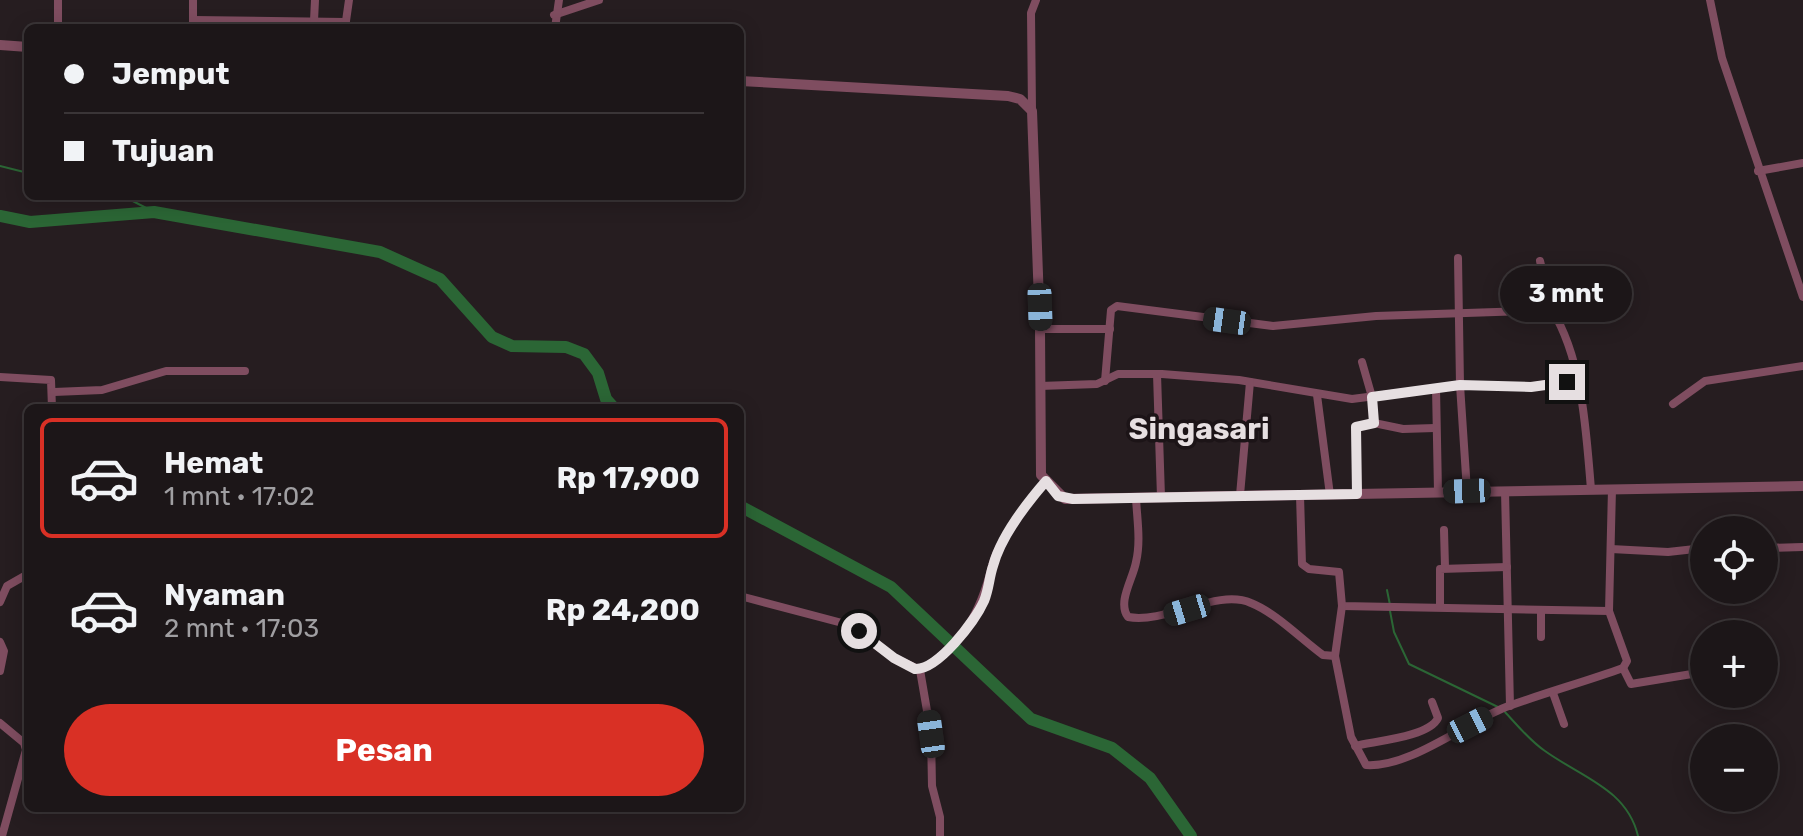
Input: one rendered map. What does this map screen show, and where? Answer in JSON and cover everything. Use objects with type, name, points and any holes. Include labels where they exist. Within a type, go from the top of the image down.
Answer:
[{"type":"street","points":[[58,0],[58,24]]},
{"type":"street","points":[[193,0],[193,24],[314,21],[337,24]]},
{"type":"street","points":[[314,21],[315,0]]},
{"type":"street","points":[[345,24],[349,0]]},
{"type":"street","points":[[555,24],[559,0]]},
{"type":"street","points":[[554,15],[599,0]]},
{"type":"street","points":[[1036,0],[1031,13],[1032,111],[1040,329],[1041,475],[1065,499],[1803,486]]},
{"type":"street","points":[[1710,0],[1718,44],[1758,171],[1803,297]]},
{"type":"street","points":[[0,45],[24,47]]},
{"type":"street","points":[[744,81],[1008,96],[1024,102],[1032,111]]},
{"type":"street","points":[[1758,171],[1803,163]]},
{"type":"street","points":[[1458,258],[1460,385],[1467,491]]},
{"type":"street","points":[[1540,261],[1552,310],[1577,378],[1584,414],[1591,489]]},
{"type":"street","points":[[1105,381],[1111,310],[1117,306],[1273,326],[1376,316],[1552,310]]},
{"type":"street","points":[[1040,329],[1110,329]]},
{"type":"street","points":[[1362,362],[1372,397],[1374,423]]},
{"type":"street","points":[[1673,404],[1705,381],[1803,366]]},
{"type":"street","points":[[54,392],[102,390],[166,371],[245,371]]},
{"type":"street","points":[[1040,386],[1086,385],[1118,374],[1157,374],[1250,382],[1317,395],[1372,397],[1460,385],[1531,387],[1577,378]]},
{"type":"street","points":[[1157,374],[1161,497]]},
{"type":"street","points":[[0,377],[46,378],[53,383],[52,404]]},
{"type":"street","points":[[1240,495],[1250,382]]},
{"type":"street","points":[[1436,388],[1438,492]]},
{"type":"street","points":[[1317,395],[1330,495]]},
{"type":"street","points":[[1357,494],[1356,427],[1374,423],[1403,429],[1435,428]]},
{"type":"street","points":[[920,670],[940,657],[966,628],[984,601],[992,566],[1046,481]]},
{"type":"street","points":[[1300,495],[1302,564],[1309,569],[1339,572],[1342,606],[1335,656],[1355,746],[1366,765],[1382,764],[1422,750],[1503,709],[1623,668],[1627,661],[1609,611],[1612,489]]},
{"type":"street","points":[[1503,709],[1507,609],[1505,491]]},
{"type":"street","points":[[1136,498],[1138,539],[1136,561],[1125,599],[1124,610],[1128,617],[1149,619],[1222,601],[1246,601],[1323,655],[1335,656]]},
{"type":"street","points":[[1444,530],[1445,567]]},
{"type":"street","points":[[1778,548],[1803,547]]},
{"type":"street","points":[[1611,549],[1668,552],[1690,550]]},
{"type":"street","points":[[1440,607],[1439,571],[1445,567],[1507,567]]},
{"type":"street","points":[[0,602],[7,586],[24,576]]},
{"type":"street","points":[[744,597],[846,624],[894,658],[920,670]]},
{"type":"street","points":[[1342,606],[1609,611]]},
{"type":"street","points":[[1541,610],[1541,637]]},
{"type":"street","points":[[0,642],[4,651],[0,671]]},
{"type":"street","points":[[1623,668],[1631,684],[1690,674]]},
{"type":"street","points":[[920,670],[931,734],[932,786],[940,817],[940,836]]},
{"type":"street","points":[[1553,693],[1564,724]]},
{"type":"street","points":[[1355,746],[1433,725],[1438,718],[1432,702]]},
{"type":"street","points":[[0,723],[24,743]]},
{"type":"street","points":[[2,836],[24,757]]},
{"type":"waterway","points":[[0,166],[24,172]]},
{"type":"waterway","points":[[131,200],[154,212]]},
{"type":"waterway","points":[[0,216],[30,222],[154,212],[380,252],[440,279],[492,337],[512,346],[566,347],[584,354],[598,373],[610,404]]},
{"type":"waterway","points":[[744,508],[891,587],[1031,719],[1112,748],[1150,778],[1191,836]]},
{"type":"waterway","points":[[1387,590],[1390,605]]},
{"type":"waterway","points":[[1390,611],[1394,632],[1409,664],[1500,708]]},
{"type":"waterway","points":[[1505,712],[1539,747],[1613,795],[1632,820],[1638,836]]},
{"type":"district","name":"Singasari","points":[[1199,429]]},
{"type":"route","points":[[859,631],[879,648],[915,669],[920,670],[940,657],[975,617],[992,579],[992,566],[1011,531],[1046,481],[1058,496],[1065,499],[1357,494],[1356,427],[1374,423],[1372,397],[1460,385],[1531,387],[1567,382]]}]
